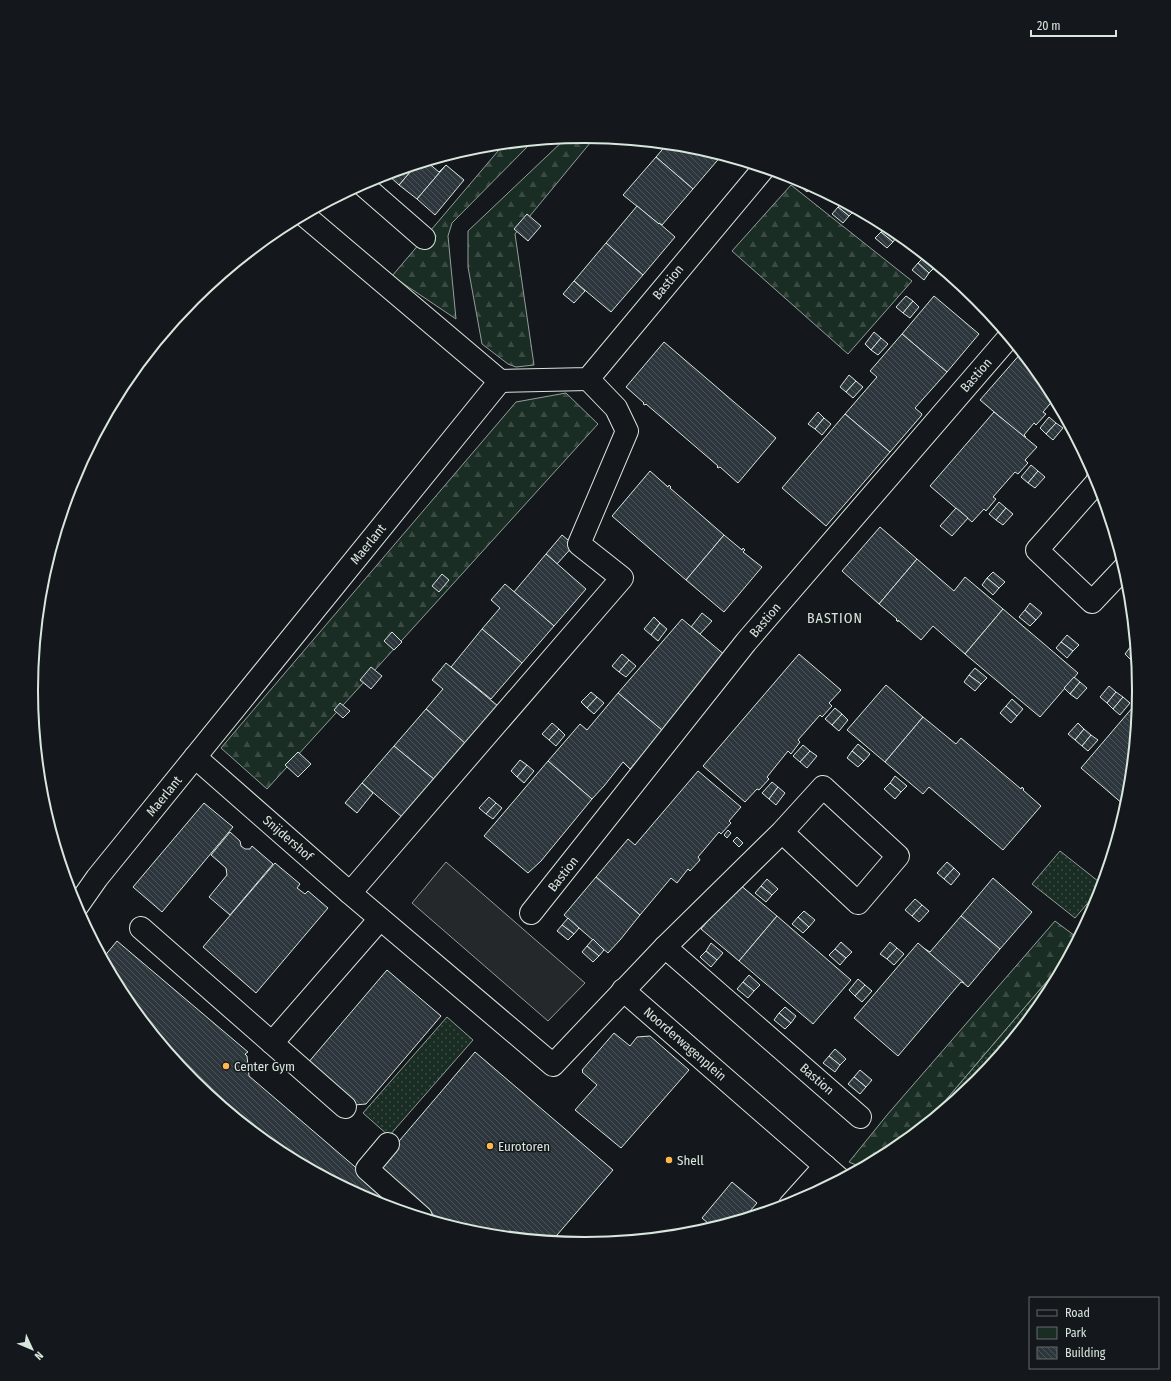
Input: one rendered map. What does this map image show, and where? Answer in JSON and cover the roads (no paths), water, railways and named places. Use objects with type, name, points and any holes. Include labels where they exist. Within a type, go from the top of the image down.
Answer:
[{"type":"street","name":"Bastion","points":[[588,379],[761,172]]},
{"type":"street","points":[[367,189],[424,238]]},
{"type":"street","points":[[308,218],[500,381],[588,379],[616,408],[627,431],[579,544],[622,578],[350,893]]},
{"type":"street","name":"Bastion","points":[[531,913],[746,642],[1006,341]]},
{"type":"street","name":"Maerlant","points":[[81,901],[97,878],[500,381]]},
{"type":"street","points":[[1093,487],[1037,550],[1092,602],[1119,572]]},
{"type":"street","name":"Snijdershof","points":[[196,757],[380,919],[553,1065],[623,990]]},
{"type":"street","points":[[623,990],[664,947],[782,832],[823,787],[898,856],[858,902],[782,832]]},
{"type":"street","points":[[272,1043],[380,919]]},
{"type":"street","points":[[141,928],[345,1107]]},
{"type":"street","name":"Bastion","points":[[664,947],[860,1116]]},
{"type":"street","name":"Noorderwagenplein","points":[[623,990],[837,1177]]},
{"type":"street","points":[[388,1144],[367,1169],[413,1210]]},
{"type":"street","points":[[800,1194],[824,1166]]},
{"type":"place","name":"Center Gym","points":[[226,1066]]},
{"type":"place","name":"Eurotoren","points":[[490,1146]]},
{"type":"place","name":"Shell","points":[[669,1160]]},
{"type":"district","name":"BASTION","points":[[835,618]]}]
